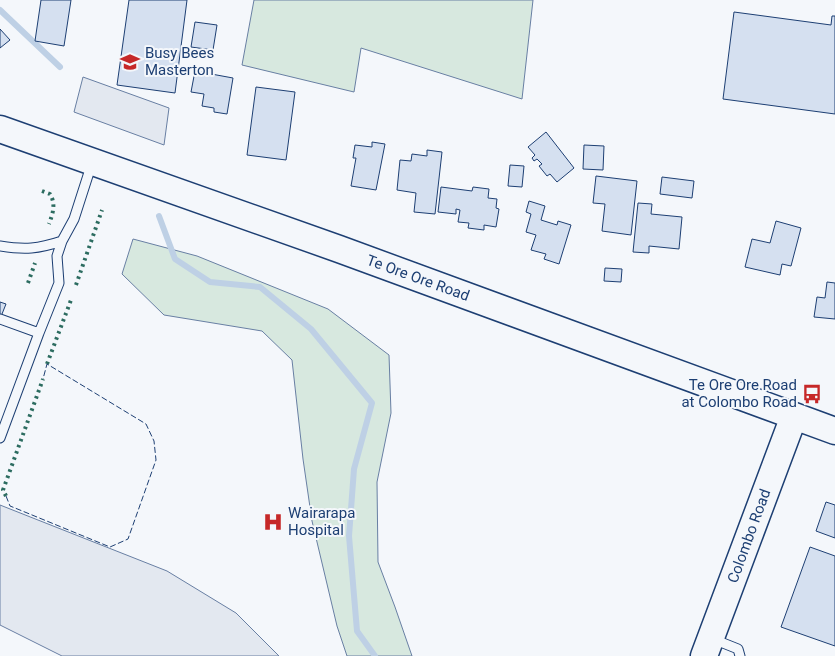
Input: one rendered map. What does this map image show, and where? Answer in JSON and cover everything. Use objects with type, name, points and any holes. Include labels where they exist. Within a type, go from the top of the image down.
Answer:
[{"type":"main road","name":"Te Ore Ore Road","points":[[0,129],[339,249],[835,431]]},
{"type":"main road","name":"Colombo Road","points":[[707,647],[794,416]]},
{"type":"lane","points":[[0,437],[59,283],[57,256],[62,241],[74,220],[92,163]]},
{"type":"lane","points":[[0,246],[24,250],[62,241]]},
{"type":"lane","points":[[0,318],[39,333]]},
{"type":"lane","points":[[707,647],[738,649],[740,656]]},
{"type":"shaded area","points":[[254,0],[533,0],[522,99],[361,48],[354,92],[242,65]]},
{"type":"shaded area","points":[[83,77],[169,108],[164,145],[74,112]]},
{"type":"shaded area","points":[[133,239],[197,256],[328,309],[389,355],[391,413],[377,482],[378,562],[412,656],[347,656],[337,626],[312,521],[292,360],[262,331],[164,315],[122,274]]},
{"type":"shaded area","points":[[0,505],[167,571],[236,613],[279,656],[62,656],[0,625]]},
{"type":"building","points":[[41,0],[71,0],[64,46],[35,41]]},
{"type":"building","points":[[129,0],[187,0],[175,93],[117,85]]},
{"type":"building","points":[[734,12],[831,25],[832,16],[835,16],[835,114],[723,99]]},
{"type":"building","points":[[195,22],[217,25],[213,50],[191,47]]},
{"type":"building","points":[[0,29],[10,40],[0,48]]},
{"type":"building","points":[[195,71],[233,78],[227,114],[214,112],[214,108],[202,106],[204,94],[191,92]]},
{"type":"building","points":[[256,87],[295,92],[286,160],[247,155]]},
{"type":"building","points":[[546,132],[574,168],[557,182],[550,174],[547,176],[539,166],[542,164],[537,159],[534,161],[532,158],[535,155],[528,147]]},
{"type":"building","points":[[372,142],[385,144],[376,190],[351,186],[356,158],[353,158],[355,145],[372,147]]},
{"type":"building","points":[[584,145],[604,146],[603,170],[583,169]]},
{"type":"building","points":[[427,150],[442,152],[435,214],[414,212],[416,193],[397,190],[400,160],[411,161],[412,154],[427,156]]},
{"type":"building","points":[[510,165],[524,166],[522,187],[508,186]]},
{"type":"building","points":[[596,176],[637,181],[631,235],[602,231],[605,204],[593,203]]},
{"type":"building","points":[[662,177],[694,181],[692,198],[660,194]]},
{"type":"building","points":[[441,187],[472,191],[473,187],[489,189],[488,198],[497,199],[496,208],[499,209],[496,227],[484,225],[484,230],[468,228],[469,223],[458,222],[460,210],[456,209],[456,214],[438,212]]},
{"type":"building","points":[[529,201],[545,206],[541,220],[557,225],[558,221],[571,225],[559,264],[544,259],[546,254],[531,250],[536,235],[526,232],[531,214],[526,212]]},
{"type":"building","points":[[638,203],[652,204],[651,214],[682,217],[679,249],[649,246],[649,253],[633,252]]},
{"type":"building","points":[[776,221],[801,228],[791,266],[782,264],[780,275],[745,267],[752,239],[770,243]]},
{"type":"building","points":[[605,268],[622,269],[621,282],[604,281]]},
{"type":"building","points":[[827,282],[835,283],[835,319],[814,317],[817,297],[825,298]]},
{"type":"building","points":[[0,302],[6,304],[0,319]]},
{"type":"building","points":[[826,502],[835,505],[835,538],[816,531]]},
{"type":"building","points":[[810,547],[835,556],[835,646],[781,627]]},
{"type":"waterway","points":[[0,10],[60,67]]},
{"type":"waterway","points":[[159,216],[175,259],[210,282],[260,287],[311,329],[372,403],[354,469],[349,536],[357,631],[375,656]]},
{"type":"hedge","points":[[42,191],[50,194],[53,201],[53,212],[49,224]]},
{"type":"hedge","points":[[76,285],[102,210]]},
{"type":"hedge","points":[[28,283],[35,263]]},
{"type":"hedge","points":[[47,364],[71,300]]},
{"type":"hedge","points":[[6,496],[3,490],[43,379]]},
{"type":"fence","points":[[6,496],[10,506],[110,547],[128,539],[156,460],[154,441],[146,424],[47,364],[43,379]]},
{"type":"place","name":"Busy Bees Masterton","points":[[130,62]]},
{"type":"place","name":"Te Ore Ore Road at Colombo Road","points":[[812,394]]},
{"type":"place","name":"Wairarapa Hospital","points":[[273,522]]}]
